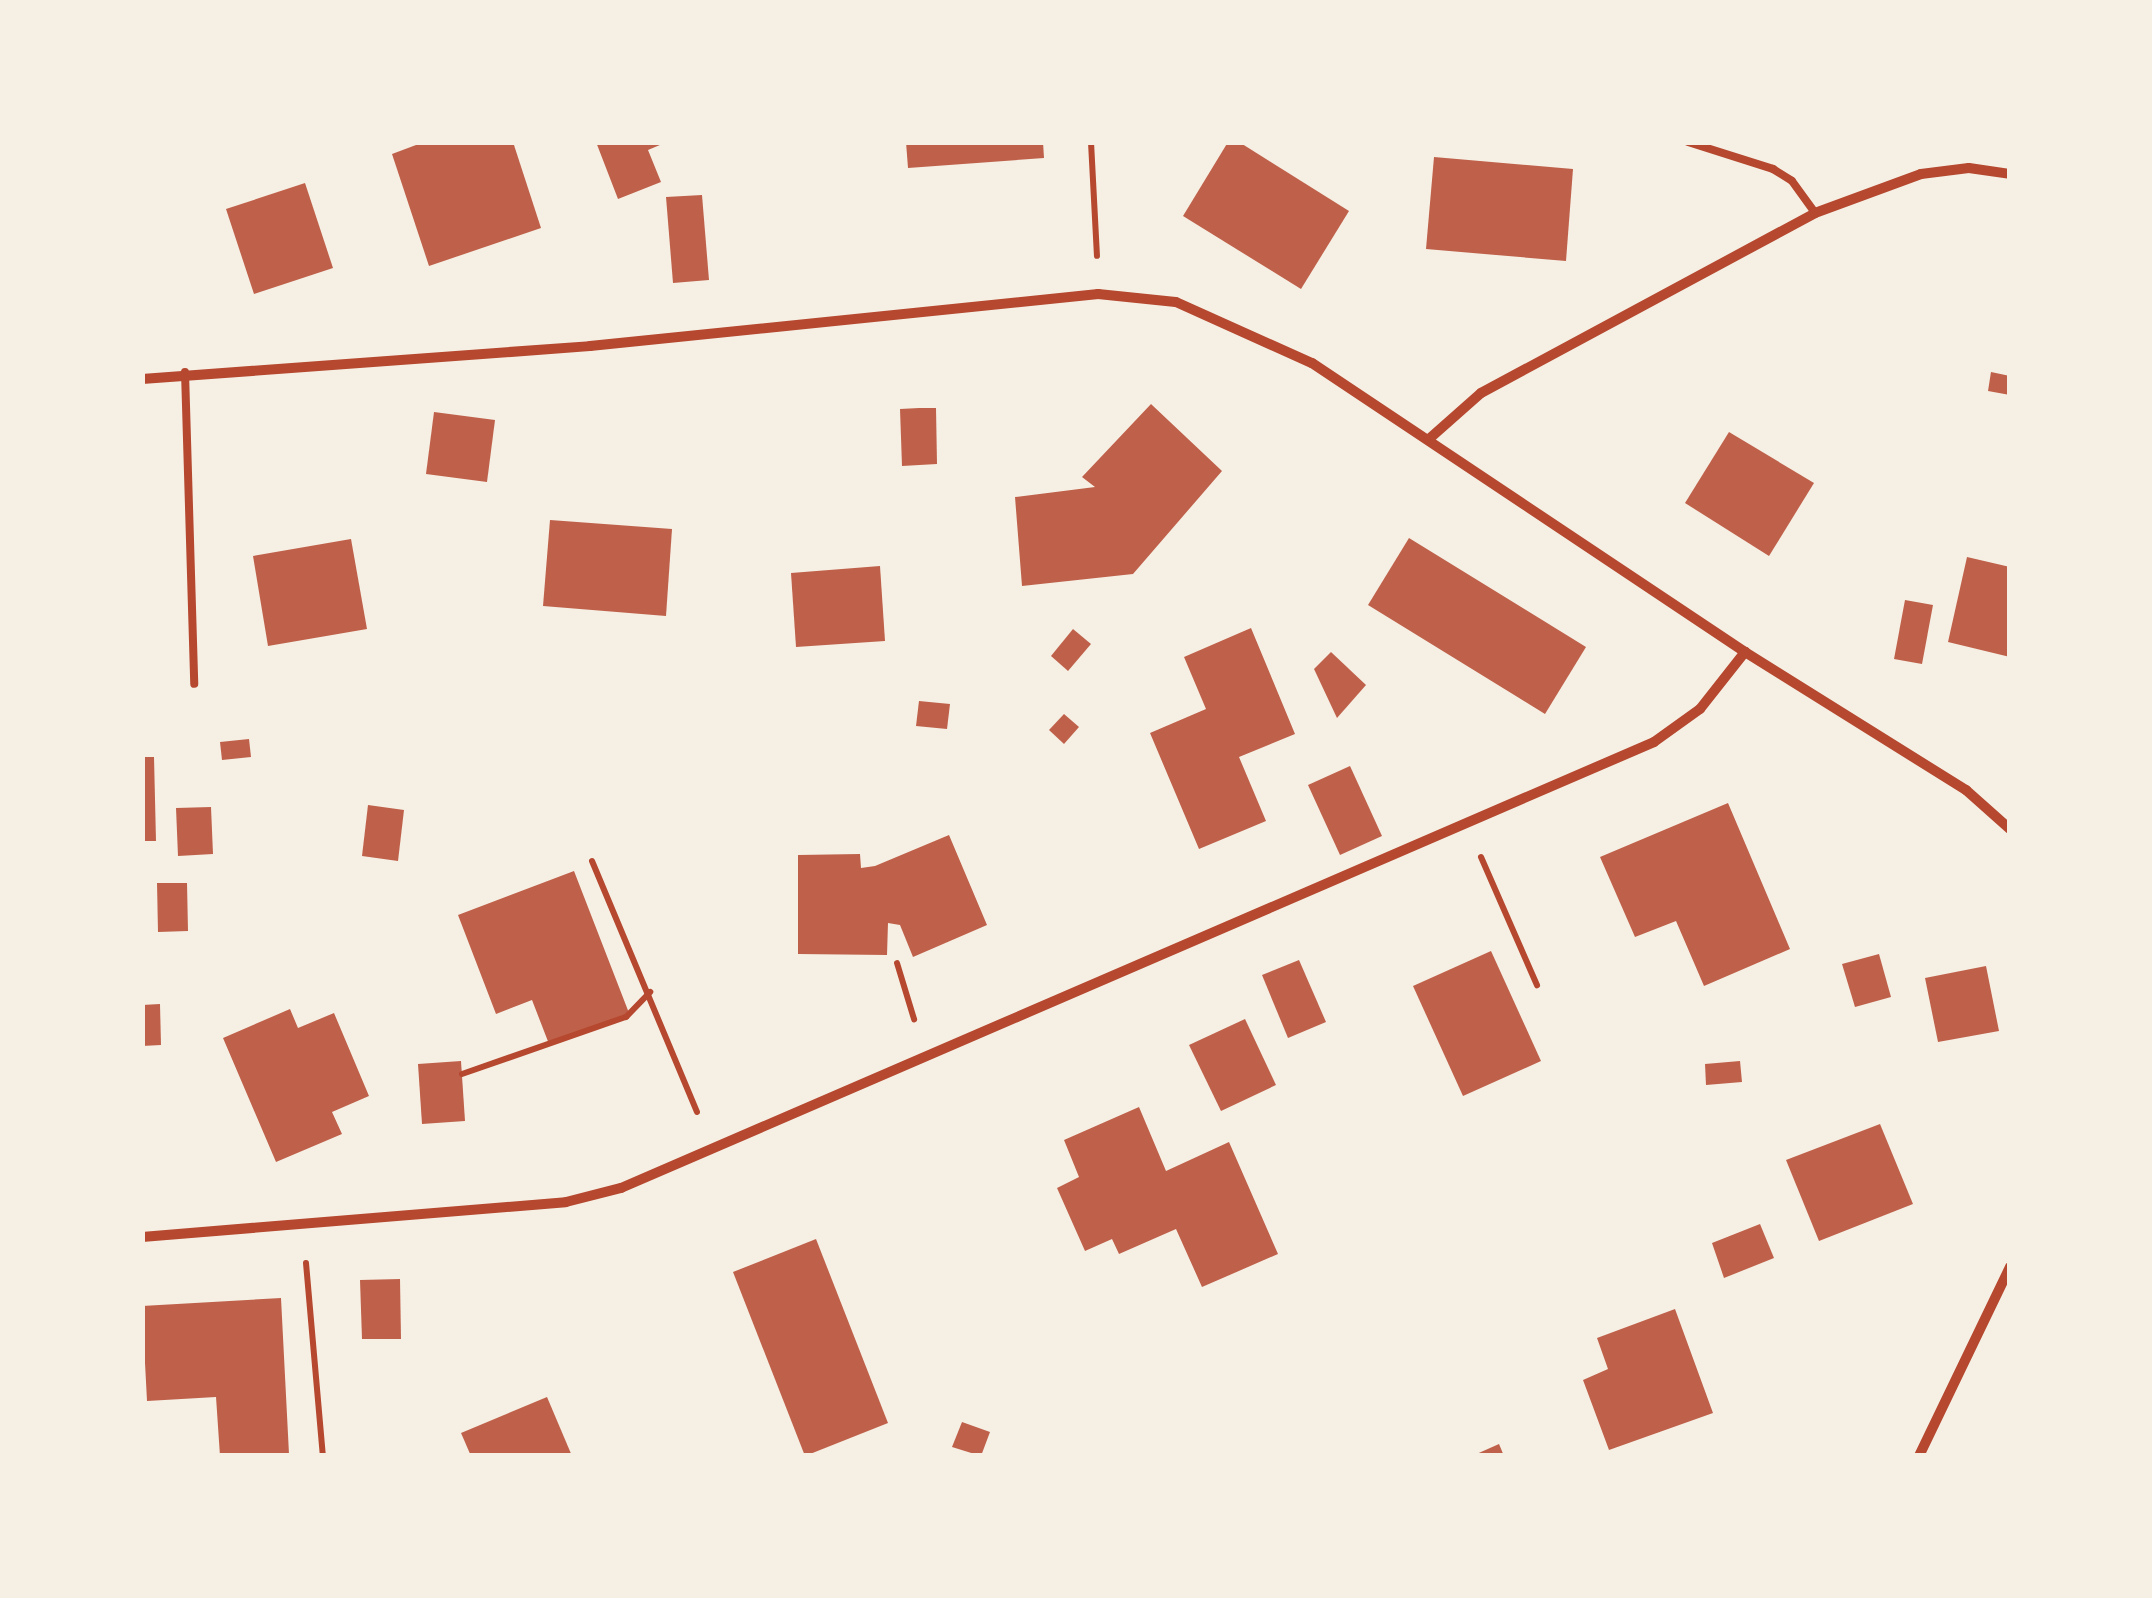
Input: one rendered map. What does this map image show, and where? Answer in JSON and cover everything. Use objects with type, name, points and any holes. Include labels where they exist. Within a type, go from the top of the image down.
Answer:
[{"type":"street","points":[[1429,439],[1481,393],[1815,213],[1921,174],[1969,168],[2010,174]]},
{"type":"street","points":[[142,379],[185,372],[590,346],[1098,294],[1176,302],[1248,331],[1429,439],[1745,652],[1966,790],[2010,829]]},
{"type":"street","points":[[142,1236],[301,1219],[566,1202],[621,1188],[1654,742],[1700,709],[1745,652]]},
{"type":"street","points":[[1918,1456],[2010,1267]]},
{"type":"lane","points":[[1688,142],[1773,170],[1792,181],[1815,213]]},
{"type":"lane","points":[[185,372],[194,684]]},
{"type":"path","points":[[1090,142],[1098,294]]},
{"type":"path","points":[[1466,822],[1537,984]]},
{"type":"path","points":[[592,860],[712,1149]]},
{"type":"path","points":[[896,963],[926,1056]]},
{"type":"path","points":[[462,1074],[626,1017],[650,992]]},
{"type":"path","points":[[301,1219],[323,1456]]},
{"type":"building","points":[[424,142],[513,142],[541,228],[429,266],[392,154]]},
{"type":"building","points":[[596,142],[667,142],[648,150],[661,182],[618,199]]},
{"type":"building","points":[[906,142],[1043,142],[1044,158],[908,168]]},
{"type":"building","points":[[1228,142],[1239,142],[1349,211],[1301,289],[1183,216]]},
{"type":"building","points":[[1434,157],[1573,169],[1566,261],[1426,249]]},
{"type":"building","points":[[305,183],[333,268],[254,294],[226,209]]},
{"type":"building","points":[[702,195],[709,280],[673,283],[666,197]]},
{"type":"building","points":[[1991,372],[2010,376],[2010,395],[1988,391]]},
{"type":"building","points":[[1151,404],[1222,471],[1133,574],[1022,586],[1015,497],[1095,487],[1082,477]]},
{"type":"building","points":[[936,408],[937,464],[902,466],[900,409]]},
{"type":"building","points":[[434,412],[495,420],[487,482],[426,474]]},
{"type":"building","points":[[1729,432],[1814,483],[1769,556],[1685,503]]},
{"type":"building","points":[[550,520],[672,529],[666,616],[543,606]]},
{"type":"building","points":[[1409,538],[1586,647],[1545,714],[1368,605]]},
{"type":"building","points":[[351,539],[367,629],[268,646],[253,556]]},
{"type":"building","points":[[1967,557],[2010,567],[2010,657],[1948,642]]},
{"type":"building","points":[[880,566],[885,641],[796,647],[791,573]]},
{"type":"building","points":[[1905,600],[1933,605],[1922,664],[1894,659]]},
{"type":"building","points":[[1251,628],[1295,734],[1239,757],[1266,821],[1199,849],[1150,733],[1206,709],[1184,657]]},
{"type":"building","points":[[1073,629],[1091,644],[1068,671],[1051,656]]},
{"type":"building","points":[[1331,652],[1366,685],[1337,718],[1314,669]]},
{"type":"building","points":[[919,701],[950,704],[947,729],[916,726]]},
{"type":"building","points":[[1064,714],[1079,727],[1064,744],[1049,730]]},
{"type":"building","points":[[249,739],[251,757],[222,760],[220,742]]},
{"type":"building","points":[[142,757],[154,757],[156,841],[142,841]]},
{"type":"building","points":[[1350,766],[1382,836],[1340,855],[1308,785]]},
{"type":"building","points":[[1728,803],[1790,949],[1704,986],[1676,921],[1635,937],[1600,857]]},
{"type":"building","points":[[368,805],[404,810],[398,861],[362,856]]},
{"type":"building","points":[[211,807],[213,854],[178,856],[176,808]]},
{"type":"building","points":[[949,835],[987,925],[913,957],[900,925],[888,923],[887,955],[798,954],[798,855],[860,854],[861,868],[875,866]]},
{"type":"building","points":[[574,871],[629,1013],[549,1044],[532,1000],[496,1014],[458,915]]},
{"type":"building","points":[[157,883],[187,883],[188,931],[158,932]]},
{"type":"building","points":[[1491,951],[1541,1061],[1463,1096],[1413,986]]},
{"type":"building","points":[[1879,954],[1891,997],[1855,1007],[1842,964]]},
{"type":"building","points":[[1299,960],[1326,1022],[1288,1038],[1262,975]]},
{"type":"building","points":[[1986,966],[1999,1031],[1938,1042],[1925,978]]},
{"type":"building","points":[[160,1004],[161,1045],[142,1046],[142,1005]]},
{"type":"building","points":[[290,1009],[298,1028],[334,1013],[369,1096],[332,1112],[342,1134],[276,1162],[223,1038]]},
{"type":"building","points":[[1245,1019],[1276,1085],[1221,1111],[1189,1045]]},
{"type":"building","points":[[461,1061],[465,1121],[422,1124],[418,1064]]},
{"type":"building","points":[[1740,1061],[1742,1082],[1706,1085],[1705,1064]]},
{"type":"building","points":[[1139,1107],[1166,1171],[1229,1142],[1278,1254],[1202,1287],[1176,1229],[1119,1254],[1112,1239],[1085,1251],[1057,1188],[1079,1177],[1064,1140]]},
{"type":"building","points":[[1880,1124],[1913,1204],[1819,1241],[1786,1160]]},
{"type":"building","points":[[1760,1224],[1774,1258],[1724,1278],[1712,1243]]},
{"type":"building","points":[[816,1239],[888,1423],[805,1456],[733,1272]]},
{"type":"building","points":[[400,1279],[401,1339],[362,1339],[360,1280]]},
{"type":"building","points":[[281,1298],[289,1454],[220,1456],[216,1397],[147,1401],[142,1306]]},
{"type":"building","points":[[1675,1309],[1713,1413],[1609,1450],[1583,1380],[1608,1369],[1597,1338]]},
{"type":"building","points":[[547,1397],[572,1456],[471,1456],[461,1433]]},
{"type":"building","points":[[962,1422],[990,1432],[981,1456],[952,1447]]},
{"type":"building","points":[[1499,1444],[1504,1456],[1472,1456]]}]
